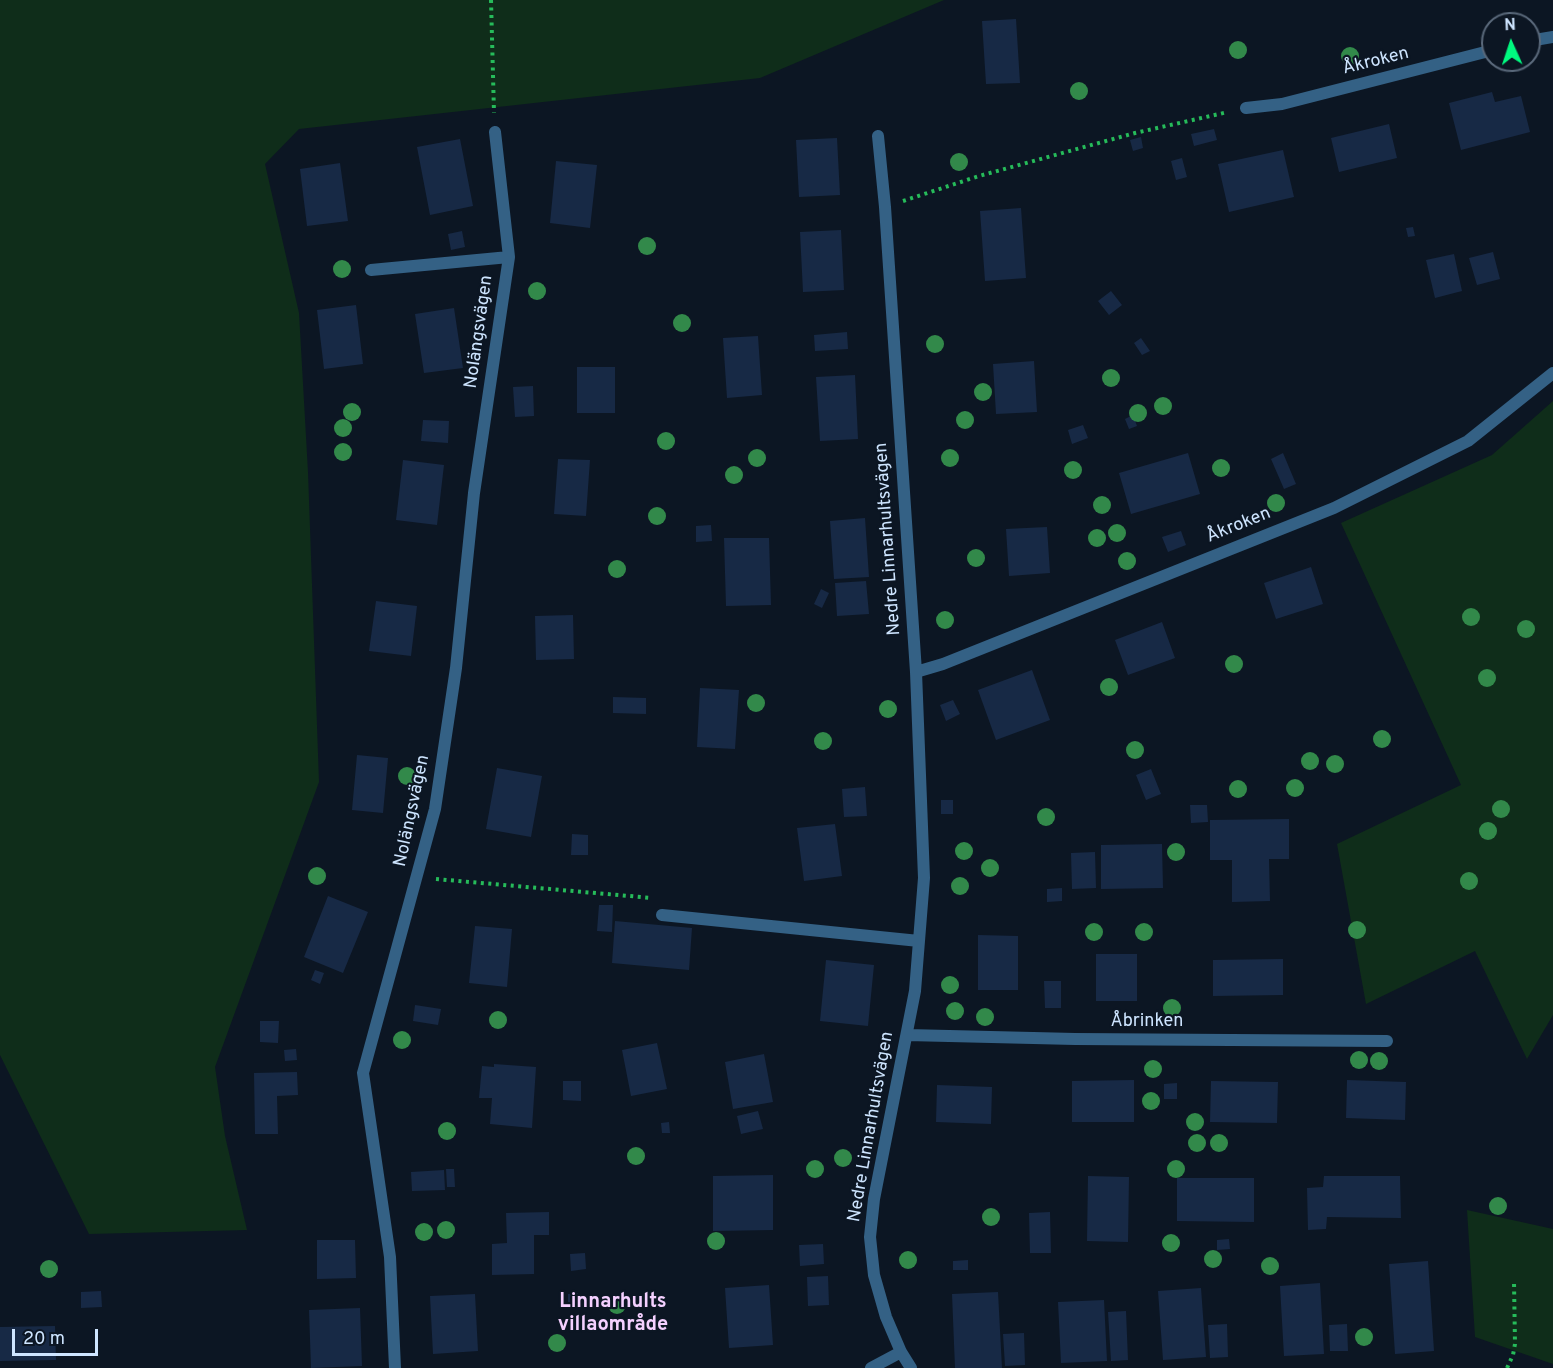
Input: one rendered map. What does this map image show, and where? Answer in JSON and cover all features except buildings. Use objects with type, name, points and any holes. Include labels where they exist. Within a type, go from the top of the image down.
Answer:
[{"type":"street","name":"Åkroken","points":[[1246,108],[1282,104],[1481,53]]},
{"type":"street","name":"Nolängsvägen","points":[[395,1368],[390,1257],[363,1072],[435,808],[456,668],[474,493],[509,257],[495,132]]},
{"type":"street","name":"Nedre Linnarhultsvägen","points":[[878,136],[885,207],[916,672],[924,878],[915,991],[874,1199],[870,1237],[874,1275],[886,1317],[901,1352],[911,1368]]},
{"type":"street","name":"Nolängsvägen","points":[[371,270],[509,257]]},
{"type":"street","name":"Åkroken","points":[[916,672],[954,660],[1334,508],[1468,441],[1553,372]]},
{"type":"street","points":[[662,915],[919,941]]},
{"type":"street","name":"Åbrinken","points":[[907,1035],[1075,1040],[1387,1041]]},
{"type":"street","points":[[871,1368],[901,1352]]},
{"type":"path","points":[[491,0],[495,132]]},
{"type":"path","points":[[885,207],[979,176],[1135,133],[1246,108]]},
{"type":"path","points":[[1507,1368],[1515,1344],[1514,1282]]},
{"type":"green space","points":[[0,0],[944,0],[760,78],[299,129],[265,164],[299,313],[308,472],[319,782],[215,1067],[225,1136],[247,1230],[89,1234],[0,1055]]},
{"type":"green space","points":[[1553,401],[1553,1015],[1527,1059],[1475,951],[1366,1004],[1337,844],[1461,785],[1341,523],[1492,455]]},
{"type":"green space","points":[[1467,1210],[1553,1229],[1553,1364],[1475,1337]]},
{"type":"district","name":"Linnarhults villaområde","points":[[613,1314]]}]
